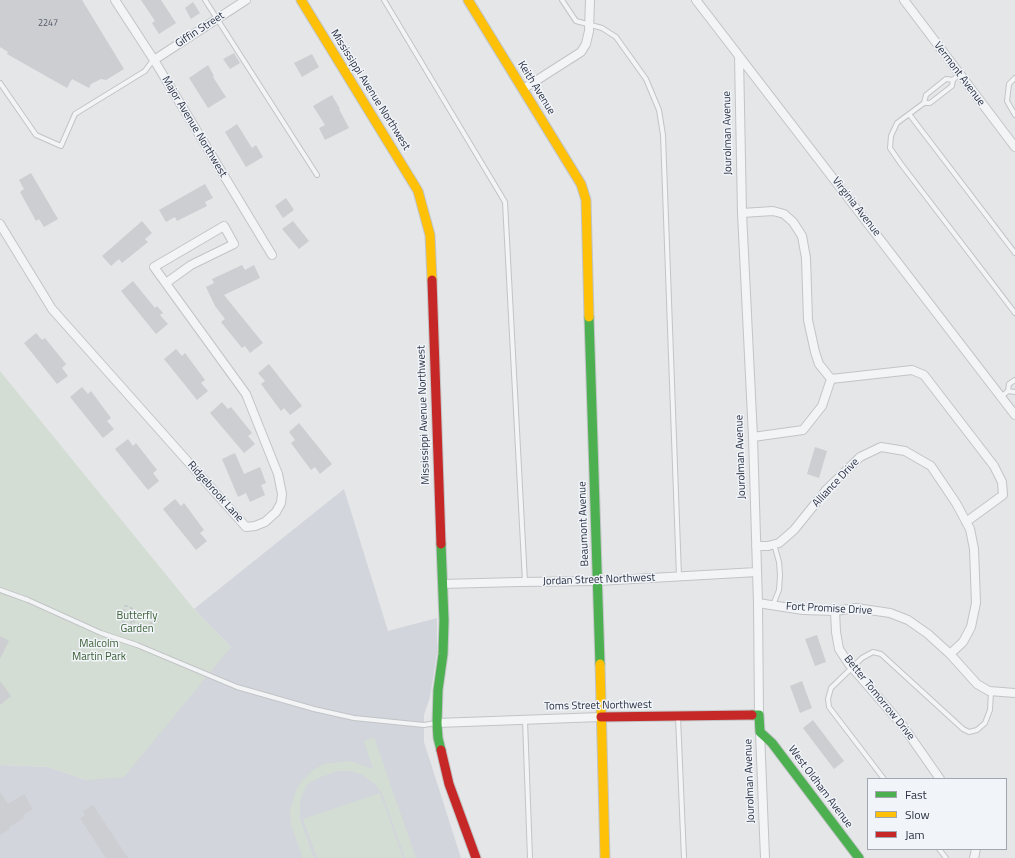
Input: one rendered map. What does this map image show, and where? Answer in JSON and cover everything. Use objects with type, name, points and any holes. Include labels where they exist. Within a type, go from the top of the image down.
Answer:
[{"type":"street","name":"Major Avenue Northwest","points":[[115,0],[154,60],[272,255]]},
{"type":"street","name":"Giffin Street","points":[[154,60],[246,0]]},
{"type":"street","name":"Mississippi Avenue Northwest","points":[[301,0],[418,191],[430,235],[444,621],[443,654],[438,690],[438,738],[449,784],[476,858]]},
{"type":"street","name":"Keith Avenue","points":[[468,0],[581,184],[583,190]]},
{"type":"street","points":[[523,89],[581,52],[586,44],[589,25],[590,0]]},
{"type":"street","name":"Virginia Avenue","points":[[696,0],[1004,394],[1015,415]]},
{"type":"street","name":"Vermont Avenue","points":[[904,0],[1015,147]]},
{"type":"street","name":"Jourolman Avenue","points":[[739,56],[742,213],[753,437],[758,603],[759,715],[765,858]]},
{"type":"street","name":"Beaumont Avenue","points":[[583,190],[586,200],[605,858]]},
{"type":"street","points":[[742,213],[773,211],[784,214],[802,236],[806,258],[810,326],[815,352],[819,364],[831,379]]},
{"type":"street","name":"Ridgebrook Lane","points":[[0,224],[52,309],[246,527],[255,526],[265,522],[276,512],[281,503],[282,494],[278,474],[246,394],[154,267],[224,226],[234,244],[191,265],[166,283]]},
{"type":"street","points":[[831,379],[912,370],[924,375],[994,466],[1002,482],[1003,495],[966,522]]},
{"type":"street","points":[[753,437],[803,430],[822,406],[831,379]]},
{"type":"street","name":"Alliance Drive","points":[[756,546],[768,546],[779,543],[794,530],[827,489],[860,457],[881,447],[905,451],[931,466],[956,503],[970,529],[974,549],[976,603],[971,627],[963,642],[950,654]]},
{"type":"street","name":"Jordan Street Northwest","points":[[442,584],[598,581],[756,572]]},
{"type":"street","name":"Fort Promise Drive","points":[[758,603],[803,610],[835,611],[856,608],[890,613],[908,620],[928,634],[950,654],[977,684],[992,692],[1015,693]]},
{"type":"street","name":"Better Tomorrow Drive","points":[[835,611],[836,632],[839,649],[852,668],[903,726],[939,778]]},
{"type":"street","name":"Toms Street Northwest","points":[[437,723],[601,717],[759,715]]},
{"type":"street","name":"West Oldham Avenue","points":[[760,732],[772,743],[859,858]]},
{"type":"lane","points":[[205,0],[317,175]]},
{"type":"lane","points":[[384,0],[505,202],[525,582]]},
{"type":"lane","points":[[562,0],[576,21],[602,28],[616,37],[646,79],[659,110],[663,135],[679,576]]},
{"type":"lane","points":[[0,83],[36,135],[61,146],[75,114],[145,71],[154,60]]},
{"type":"lane","points":[[959,74],[953,80],[952,86],[930,103],[924,103],[897,123],[891,136],[890,148],[1015,313]]},
{"type":"lane","points":[[1015,78],[1009,84],[1008,101],[1015,115]]},
{"type":"lane","points":[[924,103],[926,95],[946,79],[953,80]]},
{"type":"lane","points":[[909,114],[1015,253]]},
{"type":"lane","points":[[1004,394],[1009,384],[1015,380]]},
{"type":"lane","points":[[1004,394],[1015,392]]},
{"type":"lane","points":[[773,605],[779,590],[780,574],[779,562],[774,544]]},
{"type":"lane","points":[[0,590],[28,600],[101,633],[150,650],[237,687],[314,709],[362,718],[424,725],[437,723]]},
{"type":"lane","points":[[883,778],[829,707],[828,699],[831,688],[862,658],[873,652],[881,654],[963,729],[969,732],[977,730],[986,723],[990,710],[992,692]]},
{"type":"lane","points":[[678,716],[684,858]]},
{"type":"lane","points":[[525,720],[530,858]]},
{"type":"lane","points":[[940,850],[946,858]]},
{"type":"path","points":[[126,629],[123,620],[125,606],[132,608],[133,619],[136,627],[143,633],[153,622],[154,615],[151,613],[136,627],[126,629]]},
{"type":"path","points":[[117,639],[133,619]]},
{"type":"shaded area","points":[[344,489],[388,631],[437,618],[437,653],[430,697],[424,715],[424,742],[461,858],[0,858],[0,765],[49,767],[86,780],[231,647],[194,609]]},
{"type":"green space","name":"Malcolm Martin Park","points":[[0,371],[194,609],[231,647],[124,777],[86,780],[48,767],[0,765]]},
{"type":"green space","points":[[374,737],[416,858],[405,858],[382,793],[375,784],[361,774],[351,771],[338,771],[318,778],[308,784],[303,792],[300,804],[300,819],[314,858],[303,858],[291,825],[290,810],[296,790],[301,782],[313,770],[324,764],[350,761],[373,769],[364,741]]},
{"type":"green space","points":[[380,793],[403,858],[317,858],[303,819]]},
{"type":"building","points":[[0,0],[82,0],[124,69],[106,80],[101,79],[91,84],[89,88],[72,79],[67,88],[7,54],[8,52],[0,47]]},
{"type":"building","points":[[141,0],[161,0],[176,23],[159,34],[152,23],[155,21]]},
{"type":"building","points":[[193,2],[200,13],[191,19],[185,8]]},
{"type":"building","points":[[234,53],[240,63],[230,69],[223,59]]},
{"type":"building","points":[[312,54],[319,67],[302,77],[294,63]]},
{"type":"building","points":[[208,65],[214,76],[213,77],[226,97],[208,108],[189,78]]},
{"type":"building","points":[[332,95],[349,128],[325,140],[319,128],[325,125],[313,106]]},
{"type":"building","points":[[237,124],[252,148],[256,145],[263,157],[246,167],[225,132]]},
{"type":"building","points":[[31,173],[58,219],[44,227],[39,219],[36,221],[20,192],[24,189],[19,180]]},
{"type":"building","points":[[205,184],[213,198],[205,202],[207,206],[177,221],[175,217],[166,222],[159,210]]},
{"type":"building","points":[[286,198],[294,210],[283,218],[275,206]]},
{"type":"building","points":[[142,221],[152,233],[145,239],[148,242],[122,263],[119,259],[111,266],[102,256]]},
{"type":"building","points":[[293,221],[309,241],[299,249],[282,229]]},
{"type":"building","points":[[242,265],[245,270],[254,265],[260,278],[224,295],[263,343],[250,353],[245,346],[242,348],[221,322],[225,319],[215,306],[206,287],[214,283],[212,279]]},
{"type":"building","points":[[133,281],[155,308],[157,306],[163,313],[160,315],[168,324],[156,334],[121,291]]},
{"type":"building","points":[[36,333],[42,340],[45,338],[66,364],[62,368],[68,376],[57,384],[24,343]]},
{"type":"building","points":[[176,349],[182,356],[185,353],[205,380],[201,383],[208,391],[197,400],[164,359]]},
{"type":"building","points":[[269,364],[302,406],[290,415],[284,408],[281,411],[261,384],[265,381],[258,373]]},
{"type":"building","points":[[82,387],[88,394],[91,391],[111,418],[107,421],[114,429],[103,438],[70,397]]},
{"type":"building","points":[[222,402],[228,409],[231,407],[252,433],[248,436],[255,444],[244,453],[210,413]]},
{"type":"building","points":[[299,423],[332,464],[320,474],[315,467],[311,470],[291,443],[295,440],[289,432]]},
{"type":"building","points":[[128,439],[133,446],[136,443],[157,470],[153,473],[159,481],[148,490],[115,449]]},
{"type":"building","points":[[815,447],[827,451],[819,478],[807,474]]},
{"type":"building","points":[[235,453],[244,474],[260,467],[266,483],[261,485],[265,495],[250,502],[246,493],[238,497],[222,459]]},
{"type":"building","points":[[175,499],[181,506],[184,503],[204,530],[200,533],[207,541],[196,550],[163,509]]},
{"type":"building","points":[[817,635],[826,662],[815,666],[805,639]]},
{"type":"building","points":[[0,636],[9,641],[0,659]]},
{"type":"building","points":[[0,681],[11,696],[0,705]]},
{"type":"building","points":[[802,681],[812,708],[800,713],[790,686]]},
{"type":"building","points":[[813,720],[844,761],[834,769],[803,728]]},
{"type":"building","points":[[0,792],[8,804],[24,794],[33,809],[23,815],[24,818],[9,827],[10,829],[0,835]]},
{"type":"building","points":[[93,805],[128,858],[106,858],[80,818],[85,815],[83,811]]},
{"type":"traffic: fast","points":[[589,317],[600,664]]},
{"type":"traffic: fast","points":[[441,544],[444,621],[443,654],[438,690],[437,723],[438,738],[441,750]]},
{"type":"traffic: fast","points":[[752,715],[759,715],[760,732],[772,743],[859,858]]},
{"type":"traffic: slow","points":[[301,0],[418,191],[430,235],[432,280]]},
{"type":"traffic: slow","points":[[468,0],[581,184],[586,200],[589,317]]},
{"type":"traffic: slow","points":[[600,664],[605,858]]},
{"type":"traffic: jam","points":[[432,280],[441,544]]},
{"type":"traffic: jam","points":[[601,717],[752,715]]},
{"type":"traffic: jam","points":[[441,750],[449,784],[476,858]]},
{"type":"park label","name":"Butterfly Garden","points":[[137,622]]}]
